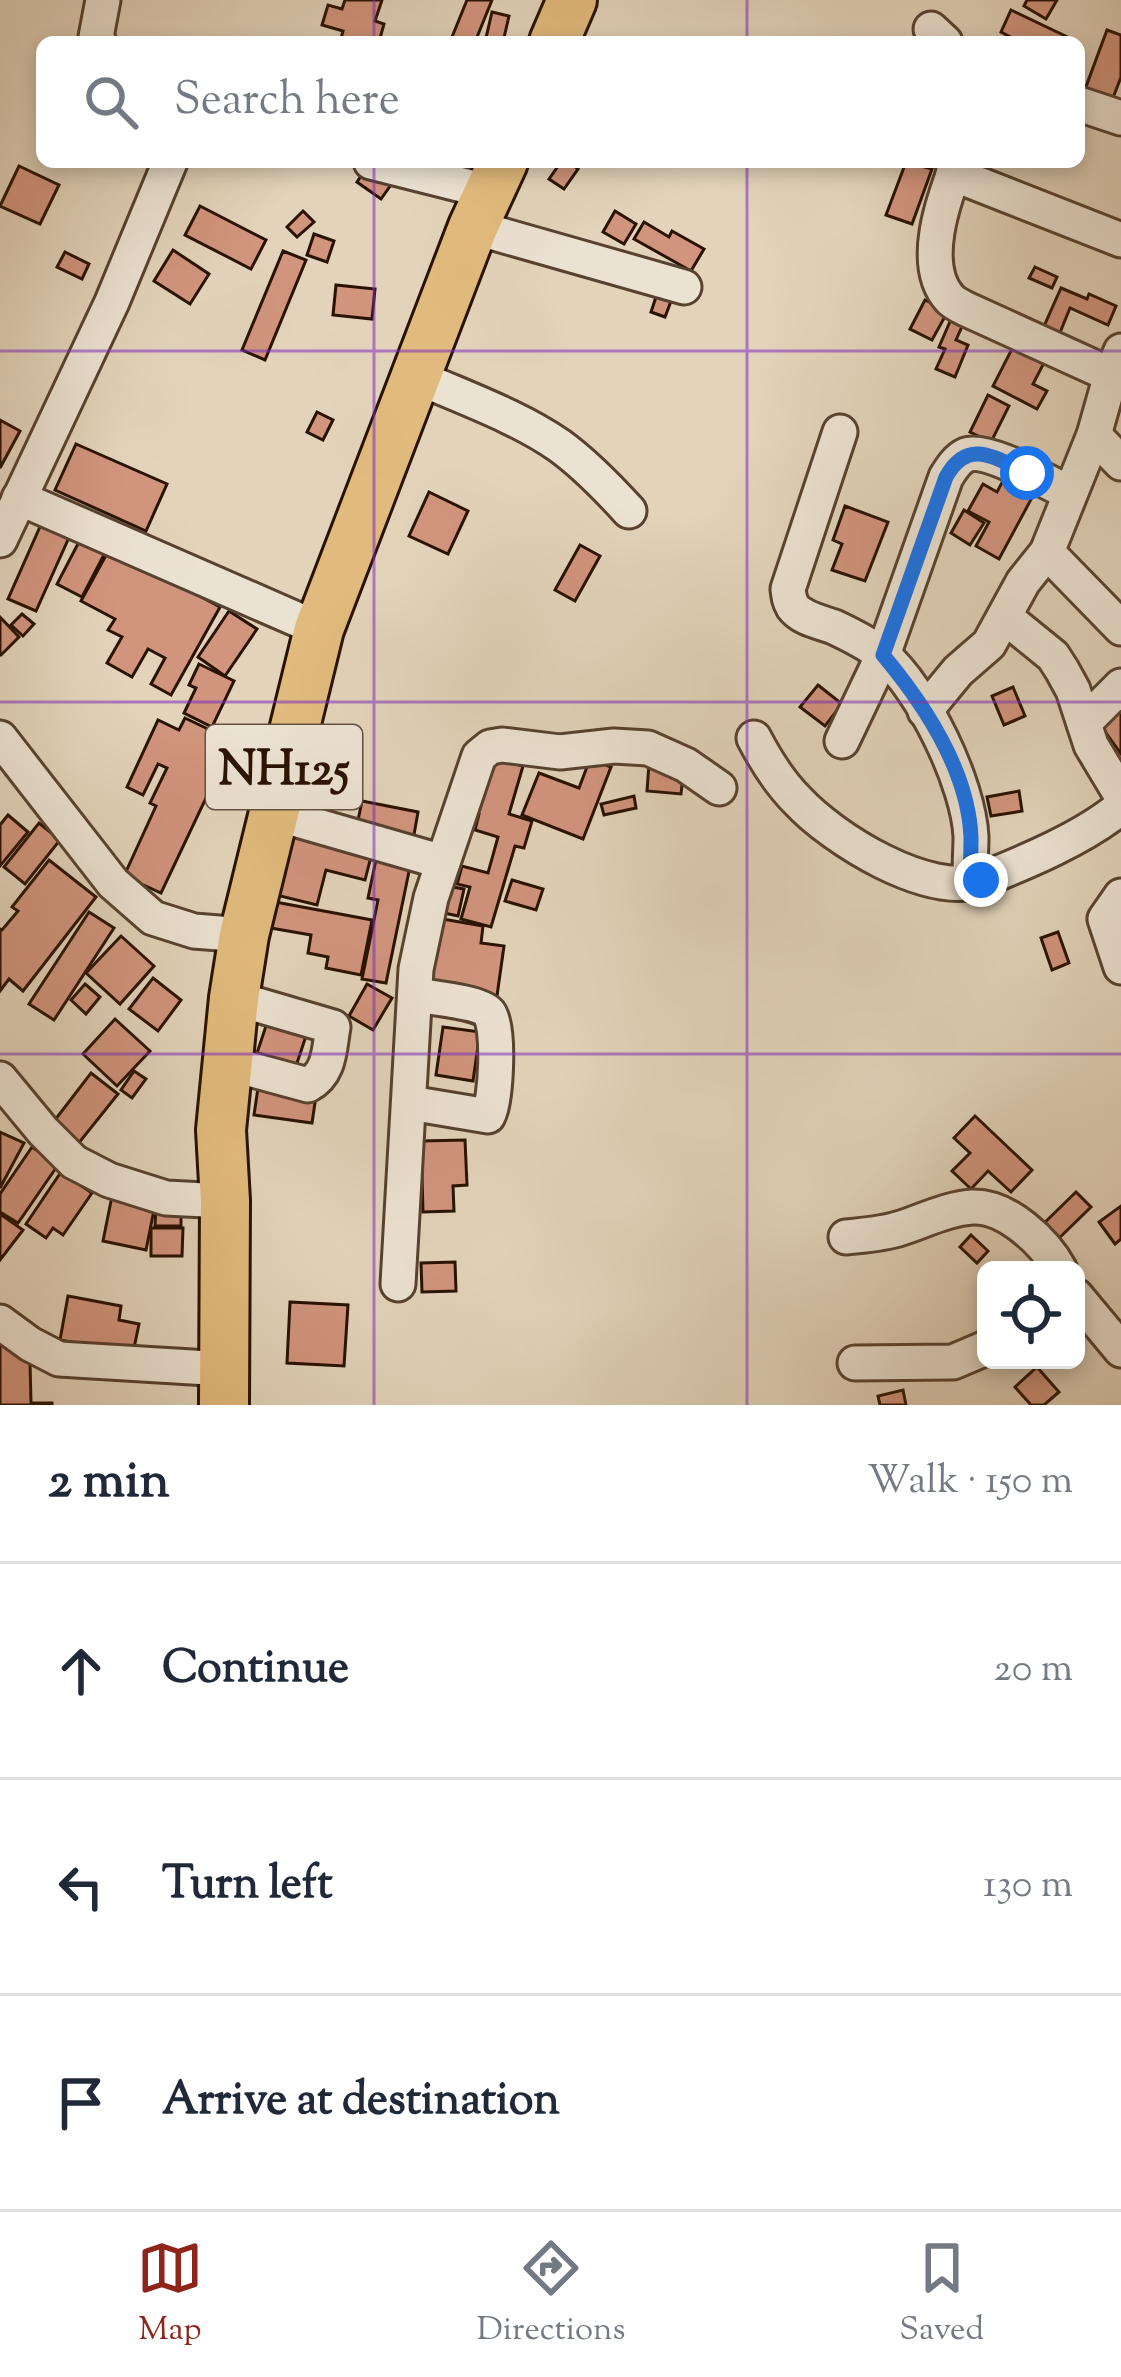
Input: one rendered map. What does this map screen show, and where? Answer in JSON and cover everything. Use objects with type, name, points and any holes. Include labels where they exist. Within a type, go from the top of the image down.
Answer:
[{"type":"highway","points":[[557,36],[572,0]]},
{"type":"highway","name":"NH125","points":[[225,1387],[221,1130],[244,935],[319,629],[486,183]]},
{"type":"street","points":[[95,36],[103,0]]},
{"type":"street","points":[[1085,106],[1121,118]]},
{"type":"street","points":[[168,168],[112,302],[6,522],[319,629]]},
{"type":"street","points":[[404,168],[486,183],[684,287]]},
{"type":"street","points":[[925,711],[958,671],[989,644],[1023,582],[1046,552],[1094,435],[1116,363],[966,309],[950,298],[935,262],[935,239],[956,168],[1121,240]]},
{"type":"street","points":[[416,376],[560,446],[629,511]]},
{"type":"street","points":[[840,432],[788,589],[790,602],[807,617],[883,655],[925,711],[951,758],[962,791],[971,836],[971,884]]},
{"type":"street","points":[[1094,435],[1121,463]]},
{"type":"street","points":[[842,741],[883,655],[953,464],[966,455],[983,453],[1070,493]]},
{"type":"street","points":[[1046,552],[1121,628]]},
{"type":"street","points":[[1005,617],[1053,656],[1072,690],[1091,745],[1121,795]]},
{"type":"street","points":[[1084,723],[1121,686]]},
{"type":"street","points":[[754,738],[778,780],[824,825],[889,865],[931,882],[971,884],[1050,848],[1121,807]]},
{"type":"street","points":[[398,1284],[416,969],[431,898],[478,756],[502,745],[560,752],[648,748],[686,764],[719,788]]},
{"type":"street","points":[[3,751],[113,883],[153,918],[194,931],[244,935]]},
{"type":"street","points":[[273,813],[442,862]]},
{"type":"street","points":[[1121,896],[1105,919],[1121,967]]},
{"type":"street","points":[[410,1103],[488,1116],[493,1109],[493,1021],[488,1012],[416,995]]},
{"type":"street","points":[[227,1063],[308,1085],[327,1066],[333,1028],[234,998]]},
{"type":"street","points":[[0,1079],[74,1162],[109,1180],[166,1198],[225,1201]]},
{"type":"street","points":[[846,1237],[883,1233],[972,1207],[994,1210],[1013,1221],[1053,1261]]},
{"type":"street","points":[[1085,1305],[1117,1339]]},
{"type":"street","points":[[0,1322],[59,1359],[225,1387]]},
{"type":"street","points":[[855,1363],[953,1362],[977,1352]]},
{"type":"building","points":[[345,0],[382,0],[375,21],[384,24],[381,36],[342,36],[343,31],[322,25],[328,5],[342,9]]},
{"type":"building","points":[[467,0],[492,0],[477,36],[452,36]]},
{"type":"building","points":[[1027,0],[1057,0],[1046,19],[1024,6]]},
{"type":"building","points":[[1011,10],[1065,36],[1009,36],[1001,32]]},
{"type":"building","points":[[492,12],[509,16],[504,36],[486,36]]},
{"type":"building","points":[[1107,30],[1121,35],[1121,77],[1111,103],[1085,89]]},
{"type":"building","points":[[19,166],[59,185],[40,224],[0,206]]},
{"type":"building","points":[[366,168],[372,168],[393,182],[381,199],[357,182]]},
{"type":"building","points":[[557,168],[578,169],[564,189],[549,179]]},
{"type":"building","points":[[904,168],[932,169],[912,224],[886,215]]},
{"type":"building","points":[[200,206],[266,240],[251,269],[185,235]]},
{"type":"building","points":[[303,211],[314,222],[297,237],[287,227]]},
{"type":"building","points":[[615,211],[636,224],[624,244],[603,232]]},
{"type":"building","points":[[644,222],[704,249],[691,271],[634,239]]},
{"type":"building","points":[[314,234],[334,241],[327,262],[307,255]]},
{"type":"building","points":[[173,250],[209,274],[190,304],[154,281]]},
{"type":"building","points":[[283,251],[306,260],[265,360],[242,350]]},
{"type":"building","points":[[65,252],[89,264],[82,279],[57,267]]},
{"type":"building","points":[[1035,267],[1057,277],[1052,288],[1029,278]]},
{"type":"building","points":[[336,285],[375,289],[372,319],[333,315]]},
{"type":"building","points":[[1061,288],[1116,306],[1108,325],[1070,308],[1057,340],[1041,333]]},
{"type":"building","points":[[658,291],[673,296],[665,317],[651,312]]},
{"type":"building","points":[[925,300],[948,311],[932,340],[910,329]]},
{"type":"building","points":[[952,317],[964,322],[956,340],[968,345],[955,377],[936,369],[945,349],[939,347]]},
{"type":"building","points":[[1015,343],[1046,359],[1033,384],[1047,391],[1037,409],[993,386]]},
{"type":"building","points":[[988,395],[1009,406],[991,442],[970,432]]},
{"type":"building","points":[[317,412],[333,420],[323,440],[307,432]]},
{"type":"building","points":[[0,420],[20,431],[0,468]]},
{"type":"building","points":[[76,444],[167,484],[146,531],[55,490]]},
{"type":"building","points":[[1005,477],[1035,492],[999,559],[976,546],[989,522],[968,511],[983,484],[997,492]]},
{"type":"building","points":[[429,492],[468,511],[448,554],[409,536]]},
{"type":"building","points":[[845,506],[888,522],[865,581],[832,570],[842,544],[833,540]]},
{"type":"building","points":[[964,510],[984,523],[970,545],[951,533]]},
{"type":"building","points":[[43,520],[71,533],[36,611],[8,599]]},
{"type":"building","points":[[82,536],[107,549],[82,597],[57,584]]},
{"type":"building","points":[[580,545],[600,556],[575,601],[555,590]]},
{"type":"building","points":[[110,548],[220,607],[171,695],[151,684],[165,658],[148,649],[132,677],[107,663],[122,637],[108,630],[115,619],[81,601]]},
{"type":"building","points":[[229,611],[257,629],[225,676],[198,657]]},
{"type":"building","points":[[22,614],[34,624],[23,636],[11,625]]},
{"type":"building","points":[[0,617],[19,637],[1,655],[0,654]]},
{"type":"building","points":[[199,664],[234,681],[212,727],[184,713],[196,688],[189,685]]},
{"type":"building","points":[[818,685],[842,704],[825,726],[800,707]]},
{"type":"building","points":[[1013,687],[1025,716],[1004,725],[992,696]]},
{"type":"building","points":[[1121,707],[1121,754],[1099,723]]},
{"type":"building","points":[[185,718],[233,741],[161,893],[124,876],[156,806],[150,803],[167,768],[158,764],[143,795],[127,787],[158,720],[179,730]]},
{"type":"building","points":[[486,756],[523,766],[509,814],[532,821],[524,848],[515,846],[491,927],[461,919],[470,887],[457,884],[462,866],[488,873],[498,837],[475,830],[479,814],[470,812]]},
{"type":"building","points":[[590,759],[611,767],[583,839],[522,815],[539,773],[579,788]]},
{"type":"building","points":[[649,764],[684,767],[681,794],[647,791]]},
{"type":"building","points":[[1019,791],[1022,811],[991,816],[987,797]]},
{"type":"building","points":[[634,796],[636,808],[604,815],[601,804]]},
{"type":"building","points":[[362,801],[418,812],[412,846],[355,835]]},
{"type":"building","points":[[8,815],[28,832],[0,866],[0,825]]},
{"type":"building","points":[[39,823],[60,840],[25,884],[4,867]]},
{"type":"building","points":[[290,824],[374,845],[365,880],[326,870],[317,905],[272,894]]},
{"type":"building","points":[[378,850],[412,857],[386,983],[362,979],[378,900],[368,898]]},
{"type":"building","points":[[49,860],[96,897],[23,991],[9,979],[0,991],[0,929],[18,911],[12,907]]},
{"type":"building","points":[[512,880],[543,889],[536,910],[505,901]]},
{"type":"building","points":[[442,885],[464,889],[458,916],[435,911]]},
{"type":"building","points":[[270,901],[372,920],[361,975],[326,968],[328,957],[308,953],[311,935],[265,927]]},
{"type":"building","points":[[89,912],[114,928],[54,1020],[29,1004]]},
{"type":"building","points":[[431,917],[483,926],[481,943],[504,946],[496,1003],[422,985]]},
{"type":"building","points":[[1058,932],[1069,963],[1052,970],[1041,938]]},
{"type":"building","points":[[121,936],[154,966],[120,1004],[86,973]]},
{"type":"building","points":[[153,978],[181,1000],[158,1031],[129,1009]]},
{"type":"building","points":[[85,984],[100,997],[86,1014],[71,1000]]},
{"type":"building","points":[[367,984],[392,998],[373,1030],[349,1016]]},
{"type":"building","points":[[271,1011],[310,1024],[295,1069],[256,1056]]},
{"type":"building","points":[[115,1019],[150,1051],[117,1086],[83,1054]]},
{"type":"building","points":[[443,1027],[480,1032],[473,1081],[436,1075]]},
{"type":"building","points":[[134,1071],[146,1079],[132,1098],[121,1090]]},
{"type":"building","points":[[91,1073],[118,1094],[74,1149],[48,1129]]},
{"type":"building","points":[[259,1081],[317,1089],[312,1123],[254,1115]]},
{"type":"building","points":[[975,1116],[1032,1170],[1011,1192],[988,1171],[971,1189],[952,1171],[970,1153],[954,1138]]},
{"type":"building","points":[[0,1132],[24,1143],[0,1188]]},
{"type":"building","points":[[465,1140],[467,1185],[453,1186],[454,1211],[423,1212],[421,1141]]},
{"type":"building","points":[[32,1147],[58,1165],[18,1223],[0,1212],[0,1194]]},
{"type":"building","points":[[61,1172],[92,1193],[63,1235],[53,1228],[46,1238],[26,1224]]},
{"type":"building","points":[[113,1191],[156,1200],[146,1250],[103,1241]]},
{"type":"building","points":[[1076,1192],[1091,1207],[1052,1245],[1037,1230]]},
{"type":"building","points":[[181,1206],[181,1226],[155,1226],[156,1207]]},
{"type":"building","points":[[1121,1206],[1121,1239],[1115,1244],[1099,1222]]},
{"type":"building","points":[[0,1214],[23,1230],[0,1260]]},
{"type":"building","points":[[151,1228],[183,1228],[182,1256],[151,1256]]},
{"type":"building","points":[[971,1235],[988,1251],[977,1263],[960,1247]]},
{"type":"building","points":[[455,1262],[456,1291],[422,1292],[421,1263]]},
{"type":"building","points":[[68,1296],[121,1306],[119,1320],[139,1324],[133,1353],[60,1340]]},
{"type":"building","points":[[290,1302],[348,1305],[344,1366],[287,1363]]},
{"type":"building","points":[[0,1341],[30,1362],[31,1403],[52,1405],[0,1405]]},
{"type":"building","points":[[1039,1369],[1059,1392],[1044,1405],[1031,1405],[1015,1387]]},
{"type":"building","points":[[903,1390],[906,1405],[880,1405],[878,1396]]},
{"type":"route","points":[[981,880],[971,884],[971,836],[951,758],[908,685],[883,655],[953,464],[966,455],[983,453],[1027,473]]}]
